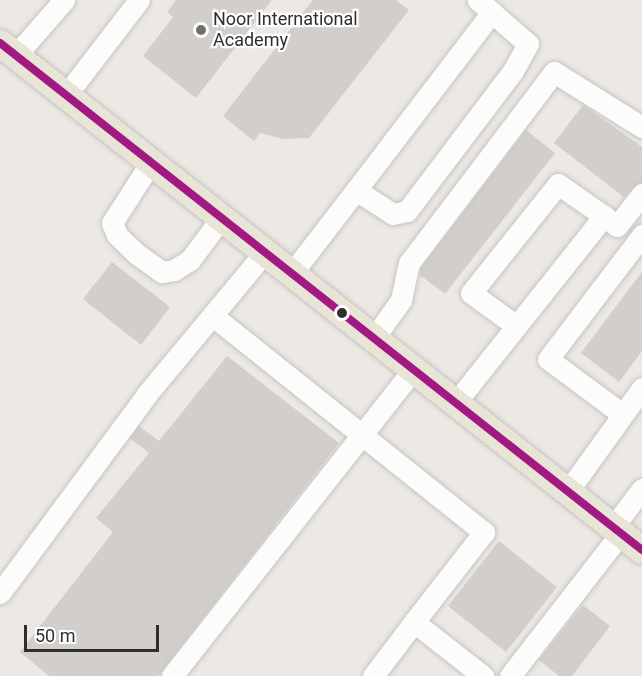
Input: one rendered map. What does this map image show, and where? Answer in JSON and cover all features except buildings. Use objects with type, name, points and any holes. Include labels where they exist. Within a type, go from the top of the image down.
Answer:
[{"type":"main road","points":[[5,48],[642,550]]},
{"type":"lane","points":[[5,48],[64,0]]},
{"type":"lane","points":[[66,95],[139,0]]},
{"type":"lane","points":[[292,273],[356,190],[485,6],[528,44],[407,211],[393,214],[356,190]]},
{"type":"lane","points":[[374,338],[401,300],[409,263],[554,72],[642,127]]},
{"type":"lane","points":[[151,162],[111,223],[117,235],[137,254],[162,272],[174,270],[190,260],[222,217]]},
{"type":"lane","points":[[514,325],[471,293],[558,184],[617,226],[642,194]]},
{"type":"lane","points":[[456,402],[514,325],[604,216]]},
{"type":"lane","points":[[622,414],[548,359],[642,235]]},
{"type":"lane","points":[[0,593],[147,394],[265,252]]},
{"type":"lane","points":[[213,316],[362,438],[484,532],[373,676]]},
{"type":"lane","points":[[172,676],[362,438],[414,369]]},
{"type":"lane","points":[[568,491],[642,388]]},
{"type":"lane","points":[[510,676],[617,530],[642,489]]},
{"type":"lane","points":[[414,622],[483,676]]},
{"type":"transit line","points":[[0,43],[642,550]]},
{"type":"place","name":"Noor International Academy","points":[[201,30]]}]
